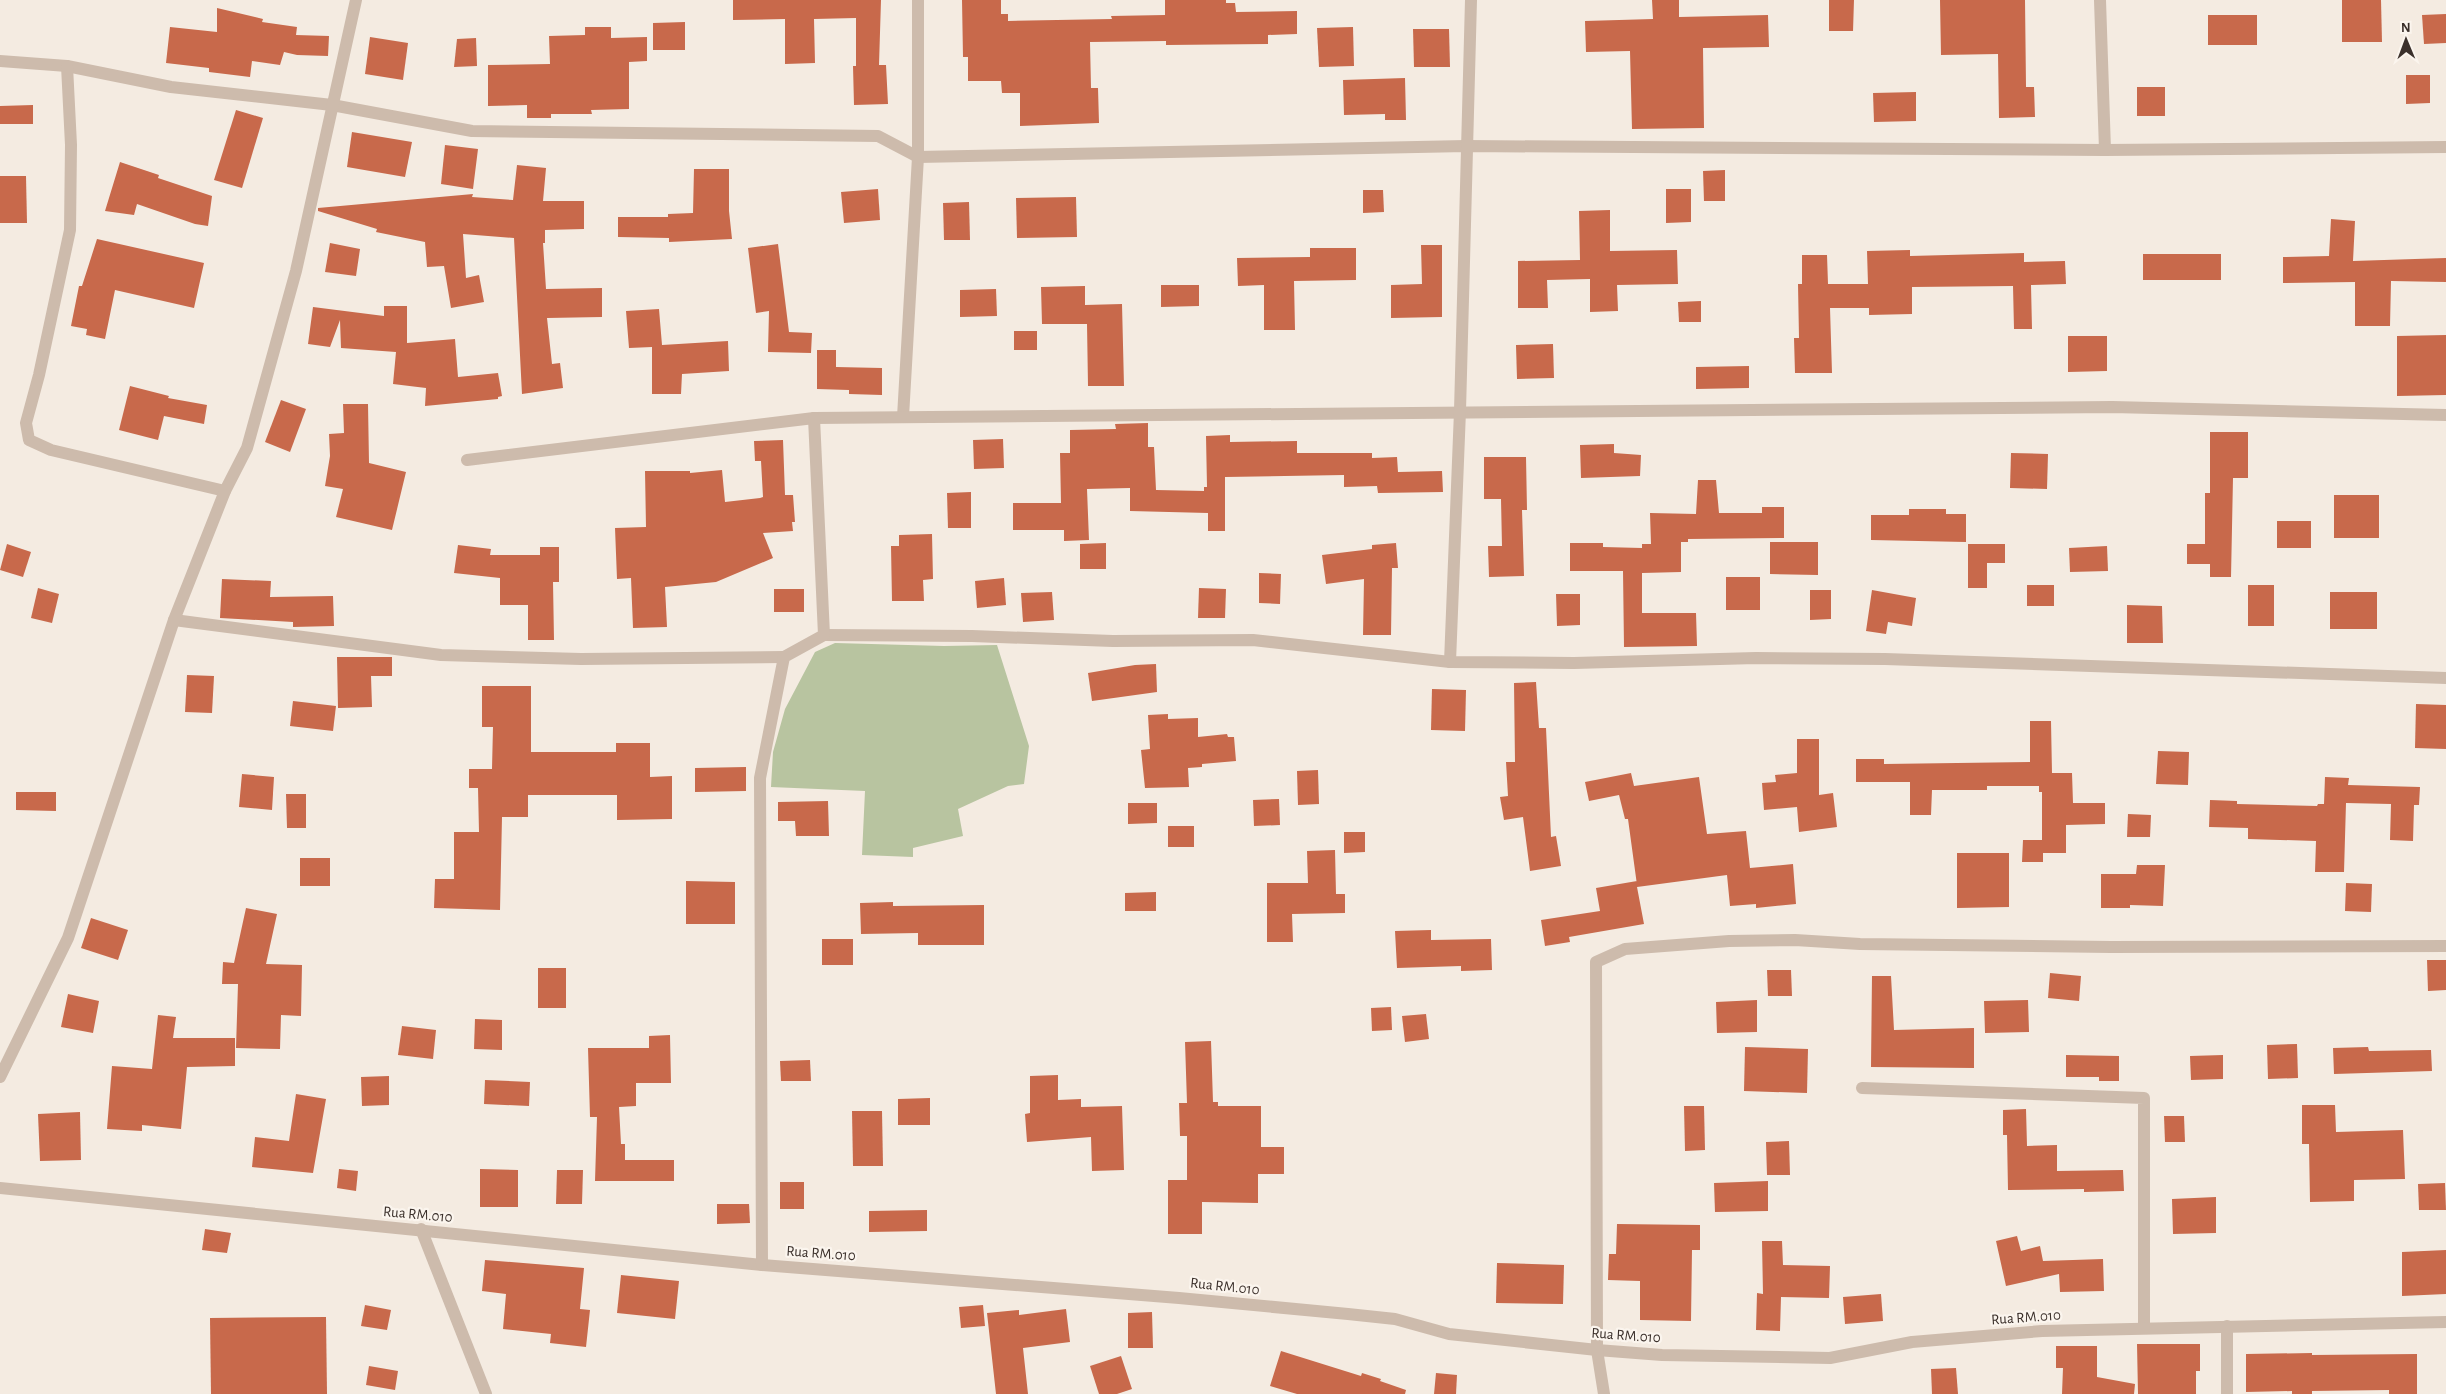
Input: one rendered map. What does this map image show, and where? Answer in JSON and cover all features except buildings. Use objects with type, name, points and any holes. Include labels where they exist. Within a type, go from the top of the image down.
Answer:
[{"type":"street","points":[[0,1077],[68,938],[174,620],[225,491],[247,448],[291,290],[356,0]]},
{"type":"street","points":[[903,416],[918,157],[918,0]]},
{"type":"street","points":[[1450,662],[1460,411],[1471,0]]},
{"type":"street","points":[[2100,0],[2105,150]]},
{"type":"street","points":[[0,61],[67,66],[171,87],[332,105],[472,131],[878,136],[918,157],[1466,146],[2105,150],[2446,147]]},
{"type":"street","points":[[67,66],[71,145],[70,230],[39,375],[26,423],[29,440],[51,450],[225,491]]},
{"type":"street","points":[[467,460],[814,418],[1460,411],[2112,407],[2446,415]]},
{"type":"street","points":[[814,418],[824,635]]},
{"type":"street","points":[[174,620],[441,656],[581,659],[784,657],[824,635],[972,636],[1113,641],[1254,640],[1450,662],[1574,663],[1756,658],[1885,659],[2446,678]]},
{"type":"street","points":[[762,1265],[760,778],[784,657]]},
{"type":"street","points":[[1604,1394],[1597,1350],[1596,962],[1624,949],[1729,941],[1785,940],[1860,944],[2092,947],[2446,946]]},
{"type":"street","points":[[1862,1088],[2144,1098],[2144,1328]]},
{"type":"street","name":"Rua RM.010","points":[[0,1188],[762,1265],[1179,1298],[1348,1314],[1395,1319],[1449,1334],[1662,1355],[1830,1358],[1912,1342],[2042,1331],[2446,1322]]},
{"type":"street","points":[[421,1230],[486,1394]]},
{"type":"street","points":[[2227,1394],[2228,1326]]},
{"type":"green space","points":[[835,643],[944,646],[997,645],[1029,746],[1024,784],[1008,786],[958,809],[963,836],[913,848],[913,857],[862,855],[865,791],[771,787],[773,752],[785,709],[815,652]]}]
